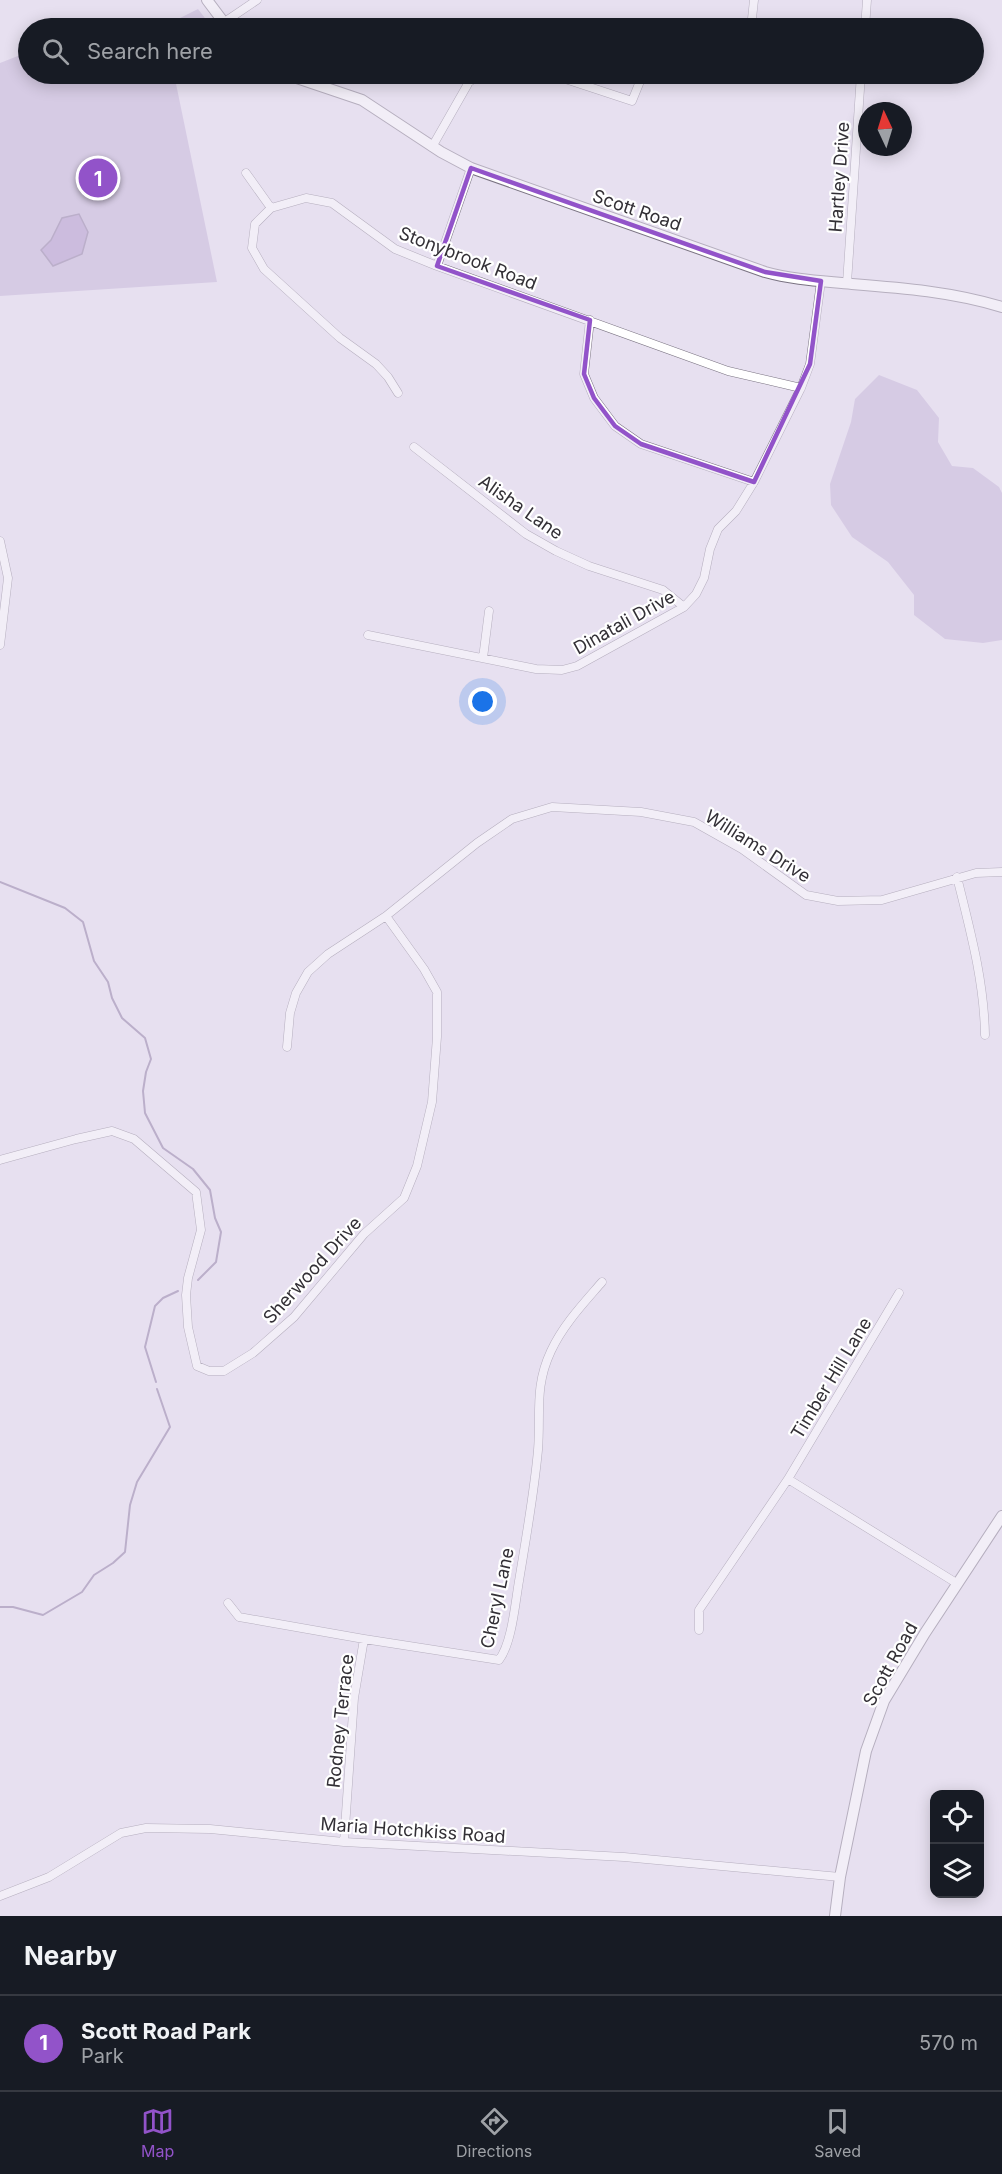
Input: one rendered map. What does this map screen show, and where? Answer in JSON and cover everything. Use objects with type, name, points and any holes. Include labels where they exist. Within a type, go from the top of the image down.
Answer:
[{"type":"main road","points":[[207,0],[220,18]]},
{"type":"main road","name":"Scott Road","points":[[315,84],[362,100],[432,147],[471,168],[765,272],[790,278],[938,292],[1002,307]]},
{"type":"main road","name":"Scott Road","points":[[835,1916],[840,1877],[866,1751],[884,1701],[925,1633],[1002,1516]]},
{"type":"street","points":[[236,18],[257,0]]},
{"type":"street","points":[[752,18],[754,0]]},
{"type":"street","points":[[866,18],[867,0]]},
{"type":"street","points":[[432,147],[468,84]]},
{"type":"street","points":[[580,84],[632,101],[639,84]]},
{"type":"street","name":"Hartley Drive","points":[[847,283],[860,84]]},
{"type":"street","points":[[437,266],[471,168]]},
{"type":"street","points":[[246,173],[271,208],[255,224],[252,248],[264,269],[340,338],[376,364],[398,393]]},
{"type":"street","name":"Stonybrook Road","points":[[271,208],[306,198],[332,203],[395,249],[437,266],[728,370],[801,388]]},
{"type":"street","name":"Dinatali Drive","points":[[368,635],[536,669],[562,670],[577,666],[684,607],[696,594],[704,578],[710,549],[718,529],[736,512],[754,482],[801,388],[810,364],[821,281]]},
{"type":"street","points":[[590,320],[584,374],[594,398],[615,426],[641,444],[754,482]]},
{"type":"street","name":"Alisha Lane","points":[[414,447],[526,534],[589,566],[663,590],[684,607]]},
{"type":"street","points":[[0,541],[8,578],[0,645]]},
{"type":"street","points":[[483,658],[489,611]]},
{"type":"street","name":"Williams Drive","points":[[287,1047],[293,1003],[308,972],[328,954],[386,916],[477,843],[512,819],[552,807],[641,812],[694,822],[742,849],[806,895],[838,902],[882,900],[976,873],[1002,872]]},
{"type":"street","points":[[957,878],[978,963],[984,1006],[985,1035]]},
{"type":"street","name":"Sherwood Drive","points":[[0,1160],[112,1131],[134,1139],[196,1192],[201,1230],[188,1278],[186,1295],[191,1346],[197,1366],[209,1371],[227,1370],[253,1353],[294,1317],[364,1234],[404,1198],[417,1166],[432,1102],[437,1037],[436,992],[424,969],[386,916]]},
{"type":"street","name":"Cheryl Lane","points":[[228,1603],[239,1617],[364,1640],[499,1660],[504,1653],[516,1598],[536,1474],[539,1388],[550,1352],[567,1322],[602,1281]]},
{"type":"street","name":"Timber Hill Lane","points":[[699,1630],[699,1610],[788,1479],[899,1293]]},
{"type":"street","points":[[788,1479],[958,1584]]},
{"type":"street","name":"Rodney Terrace","points":[[344,1842],[354,1698],[364,1640]]},
{"type":"street","name":"Maria Hotchkiss Road","points":[[0,1896],[49,1877],[121,1833],[146,1828],[210,1829],[344,1842],[624,1857],[840,1877]]},
{"type":"highlighted area","points":[[471,168],[765,272],[821,281],[810,364],[754,482],[641,444],[615,426],[594,398],[584,374],[590,320],[437,266]]},
{"type":"shaded area","points":[[198,9],[205,18],[180,18]]},
{"type":"shaded area","points":[[18,56],[18,84],[176,84],[217,282],[0,296],[0,63]]},
{"type":"shaded area","points":[[79,214],[88,232],[82,254],[53,266],[41,250],[51,240],[62,218]]},
{"type":"shaded area","points":[[879,375],[917,390],[939,418],[938,442],[952,466],[973,468],[999,487],[1002,493],[1002,640],[983,643],[945,639],[914,615],[914,595],[888,562],[852,537],[831,505],[830,484],[851,422],[855,399]]},
{"type":"waterway","points":[[0,882],[65,908],[83,922],[94,961],[108,982],[112,998],[122,1018],[145,1038],[151,1059],[143,1091],[145,1113],[163,1148],[193,1169],[210,1190],[215,1218],[221,1232],[216,1262],[198,1280]]},
{"type":"waterway","points":[[156,1382],[145,1347],[155,1306],[163,1298],[178,1291]]},
{"type":"waterway","points":[[0,1607],[13,1607],[43,1615],[82,1592],[94,1575],[125,1552],[130,1505],[137,1482],[170,1427],[157,1389]]},
{"type":"place","name":"Scott Road Park","points":[[98,178]]}]
